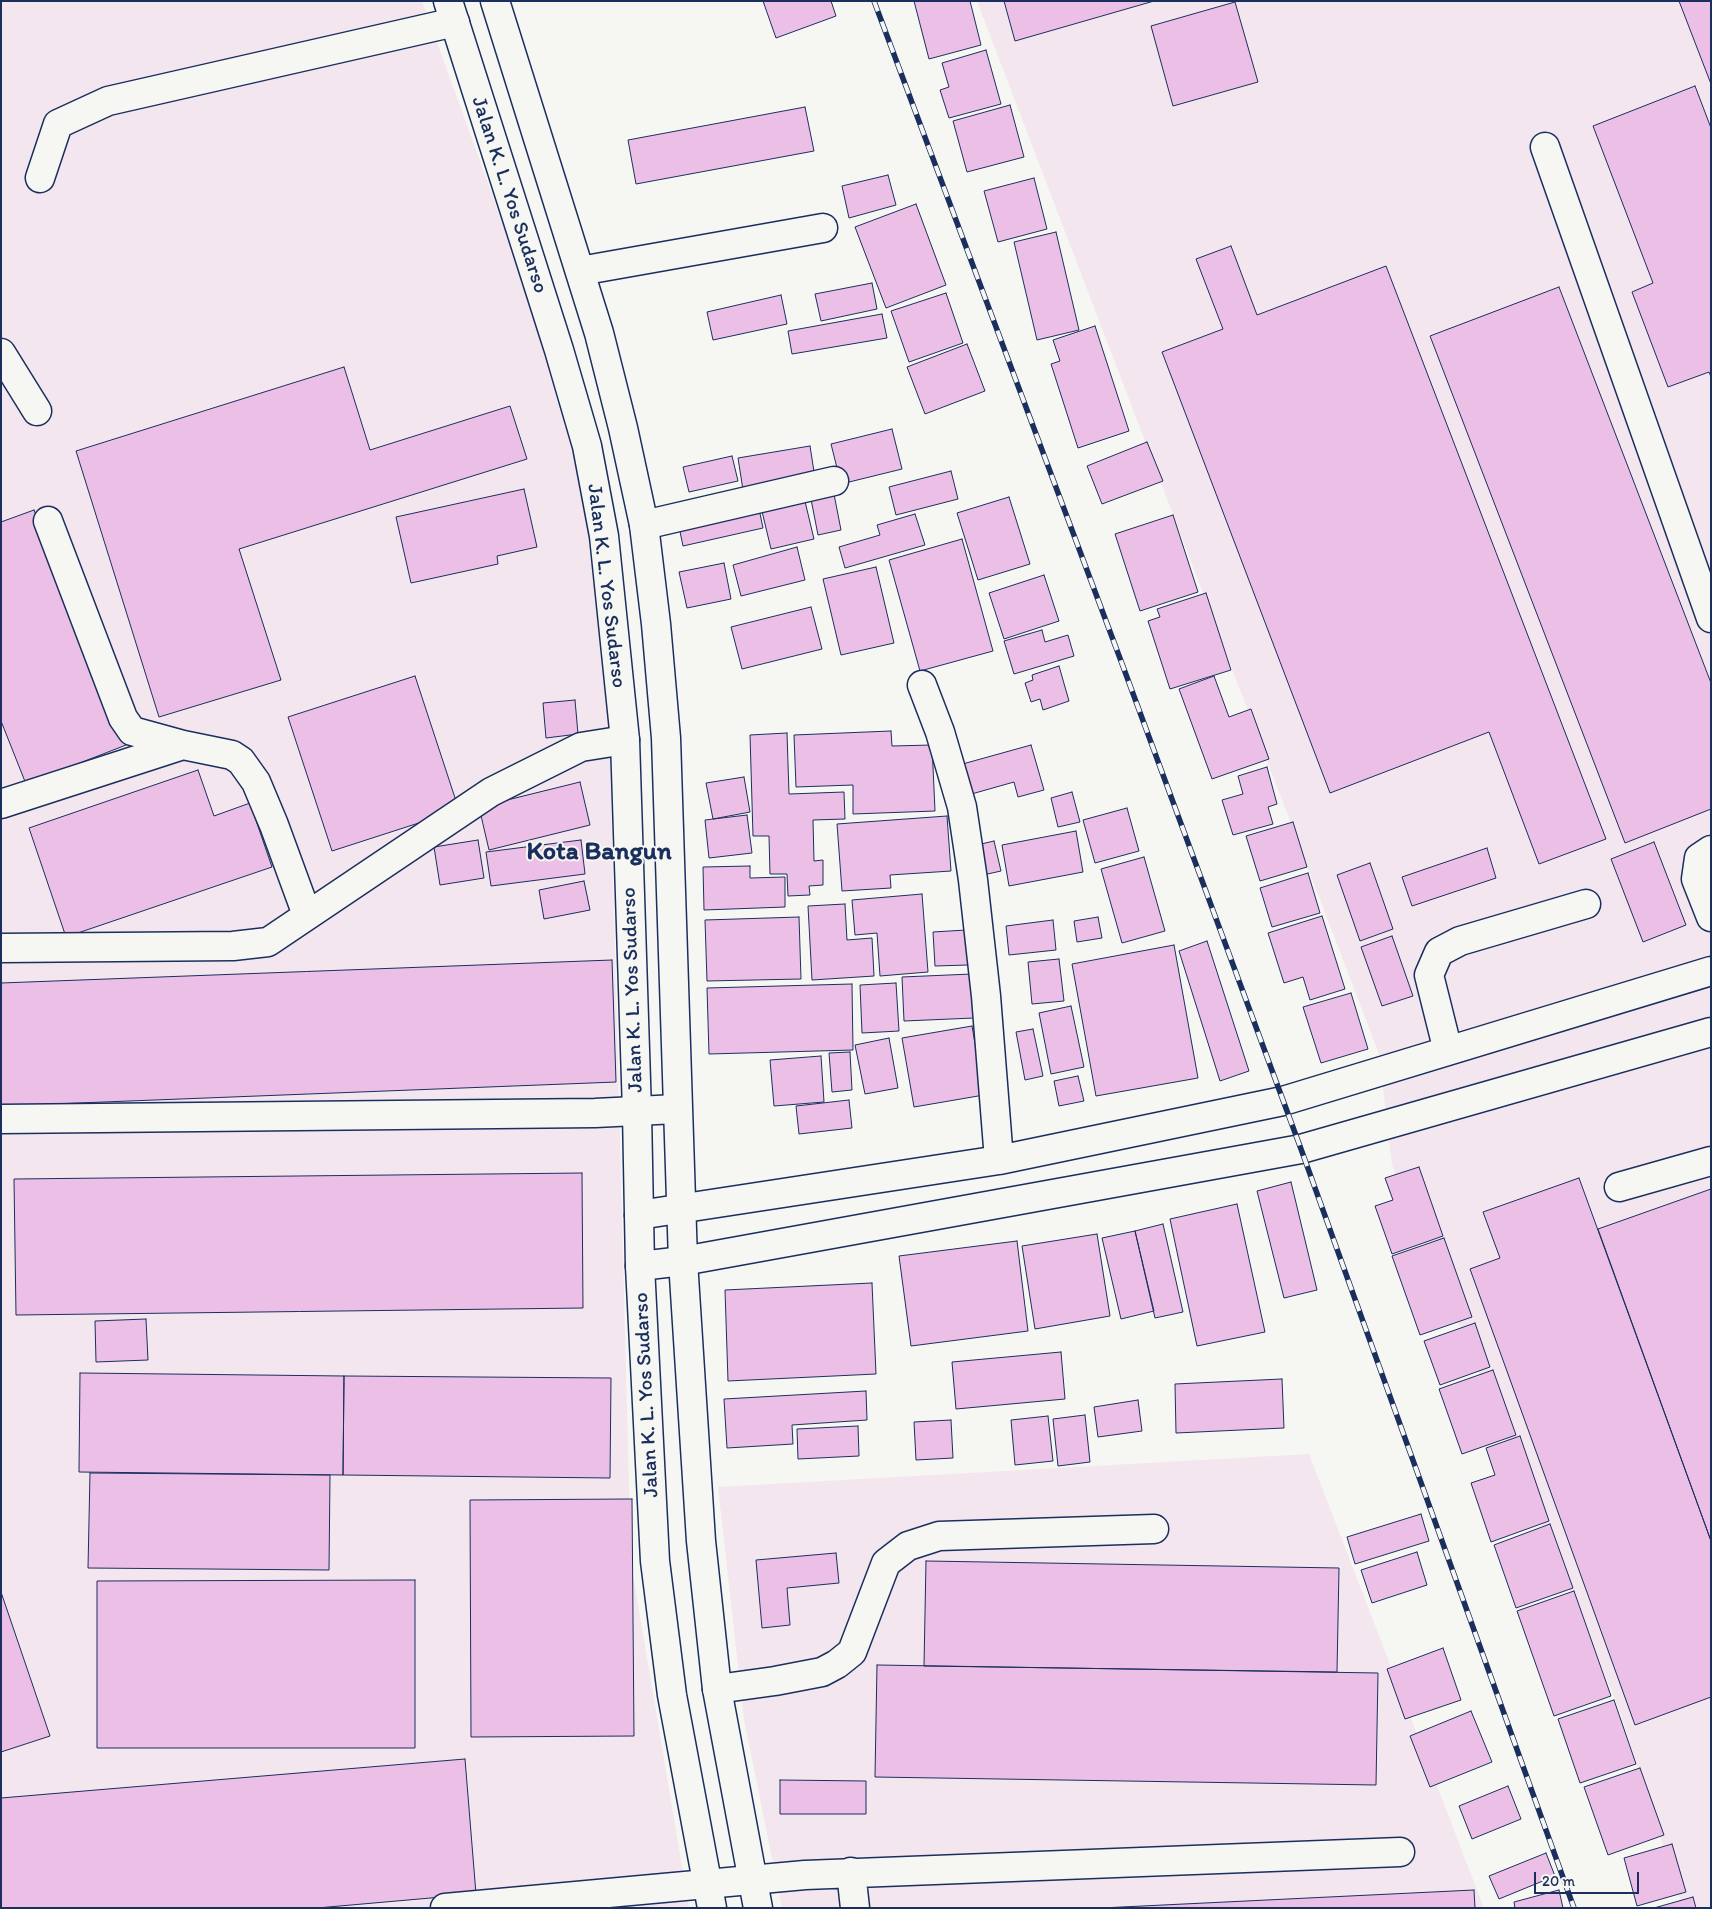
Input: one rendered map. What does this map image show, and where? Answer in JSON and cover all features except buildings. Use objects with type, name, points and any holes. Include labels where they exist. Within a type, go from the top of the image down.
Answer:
[{"type":"main road","name":"Jalan K. L. Yos Sudarso","points":[[495,1],[600,333],[644,524],[656,624],[666,738],[683,1261],[701,1541],[717,1689],[758,1908]]},
{"type":"main road","name":"Jalan K. L. Yos Sudarso","points":[[451,12],[559,350],[586,446],[604,536],[625,740],[640,1266],[655,1561],[672,1695],[709,1895]]},
{"type":"main road","points":[[40,178],[58,124],[108,101],[451,12]]},
{"type":"main road","points":[[1545,147],[1711,618]]},
{"type":"main road","points":[[580,270],[823,228]]},
{"type":"main road","points":[[1,353],[36,411]]},
{"type":"main road","points":[[644,524],[834,481]]},
{"type":"main road","points":[[48,521],[122,718],[132,730],[183,746],[232,755],[241,761],[256,782],[307,915]]},
{"type":"main road","points":[[922,685],[940,732],[962,807],[973,880],[986,996],[999,1160]]},
{"type":"main road","points":[[1,948],[233,946],[268,942],[491,792],[581,747],[625,740]]},
{"type":"main road","points":[[1,804],[183,746]]},
{"type":"main road","points":[[1711,850],[1699,858],[1696,880],[1711,916]]},
{"type":"main road","points":[[1448,1051],[1429,975],[1439,952],[1460,941],[1586,904]]},
{"type":"main road","points":[[639,1215],[999,1160],[1283,1101],[1711,971]]},
{"type":"main road","points":[[640,1266],[683,1261],[1301,1149],[1711,1032]]},
{"type":"main road","points":[[1,1119],[637,1112],[678,1109]]},
{"type":"main road","points":[[1619,1187],[1711,1161]]},
{"type":"main road","points":[[717,1689],[822,1672],[837,1664],[852,1652],[886,1563],[908,1546],[939,1536],[1154,1529]]},
{"type":"main road","points":[[445,1908],[709,1895],[752,1878],[851,1872],[1400,1852]]},
{"type":"main road","points":[[851,1872],[855,1908]]},
{"type":"shaded area","points":[[1,1],[422,1],[505,230],[604,536],[631,1563],[689,1908],[1,1908]]},
{"type":"shaded area","points":[[977,1],[1711,1],[1711,1908],[1683,1908],[1618,1706],[1392,1165],[1379,1054]]},
{"type":"shaded area","points":[[1309,1454],[1484,1908],[782,1908],[744,1719],[718,1487]]},
{"type":"railway","points":[[874,1],[1301,1149],[1574,1908]]},
{"type":"district","name":"Kota Bangun","points":[[599,852]]}]
